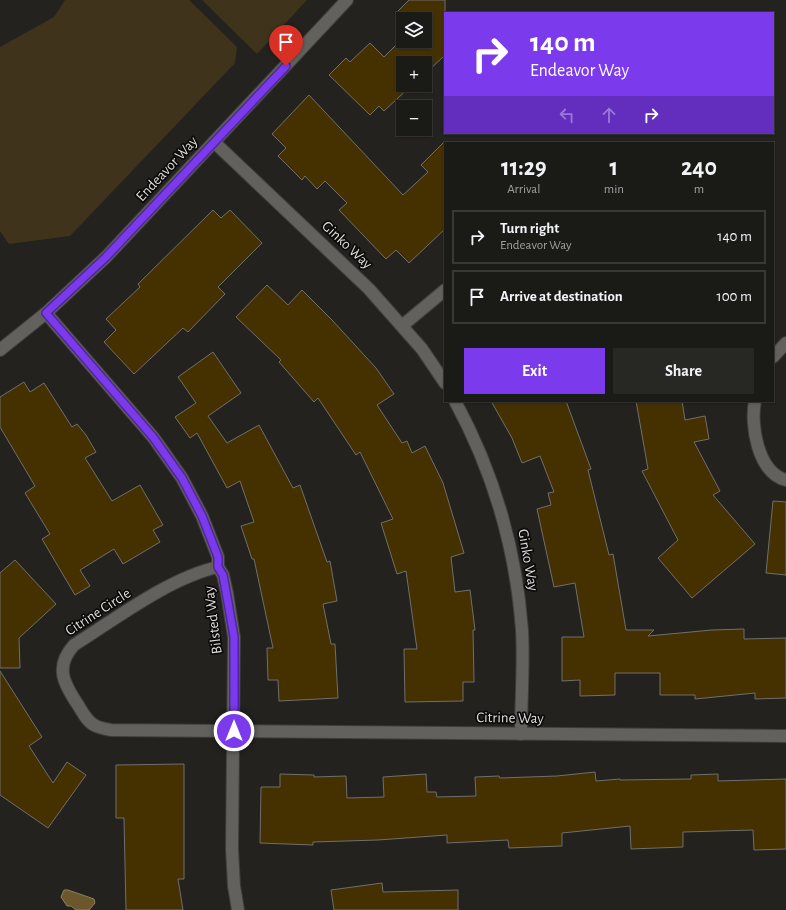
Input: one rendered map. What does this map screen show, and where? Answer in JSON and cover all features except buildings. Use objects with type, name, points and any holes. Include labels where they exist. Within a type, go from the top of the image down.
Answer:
[{"type":"street","name":"Endeavor Way","points":[[0,350],[46,313],[106,257],[348,0]]},
{"type":"street","name":"Ginko Way","points":[[214,142],[369,289],[403,325],[444,382]]},
{"type":"street","points":[[403,325],[444,291]]},
{"type":"street","name":"Bilsted Way","points":[[46,313],[153,437],[182,478],[202,516],[218,557],[218,567],[223,575],[234,637],[232,848],[234,886],[238,910]]},
{"type":"street","points":[[774,356],[786,343]]},
{"type":"street","name":"Ginko Way","points":[[455,402],[486,466],[506,526],[516,578],[522,631],[521,734]]},
{"type":"street","points":[[755,402],[754,431],[761,455],[770,470],[786,480]]},
{"type":"street","name":"Citrine Circle","points":[[218,567],[198,572],[174,583],[74,645],[68,651],[63,664],[62,673],[66,686],[83,713],[87,719],[96,726],[111,730],[234,731]]},
{"type":"street","name":"Citrine Way","points":[[234,731],[786,736]]},
{"type":"shaded area","points":[[65,0],[189,0],[237,47],[235,63],[70,236],[9,244],[0,231],[0,47],[54,17]]},
{"type":"shaded area","points":[[202,0],[307,0],[257,54]]},
{"type":"shaded area","points":[[64,890],[94,899],[95,903],[89,910],[76,910],[71,906],[67,906],[61,897]]},
{"type":"route","points":[[234,731],[234,637],[223,575],[218,567],[218,557],[202,516],[182,478],[153,437],[46,313],[106,257],[286,66]]}]
